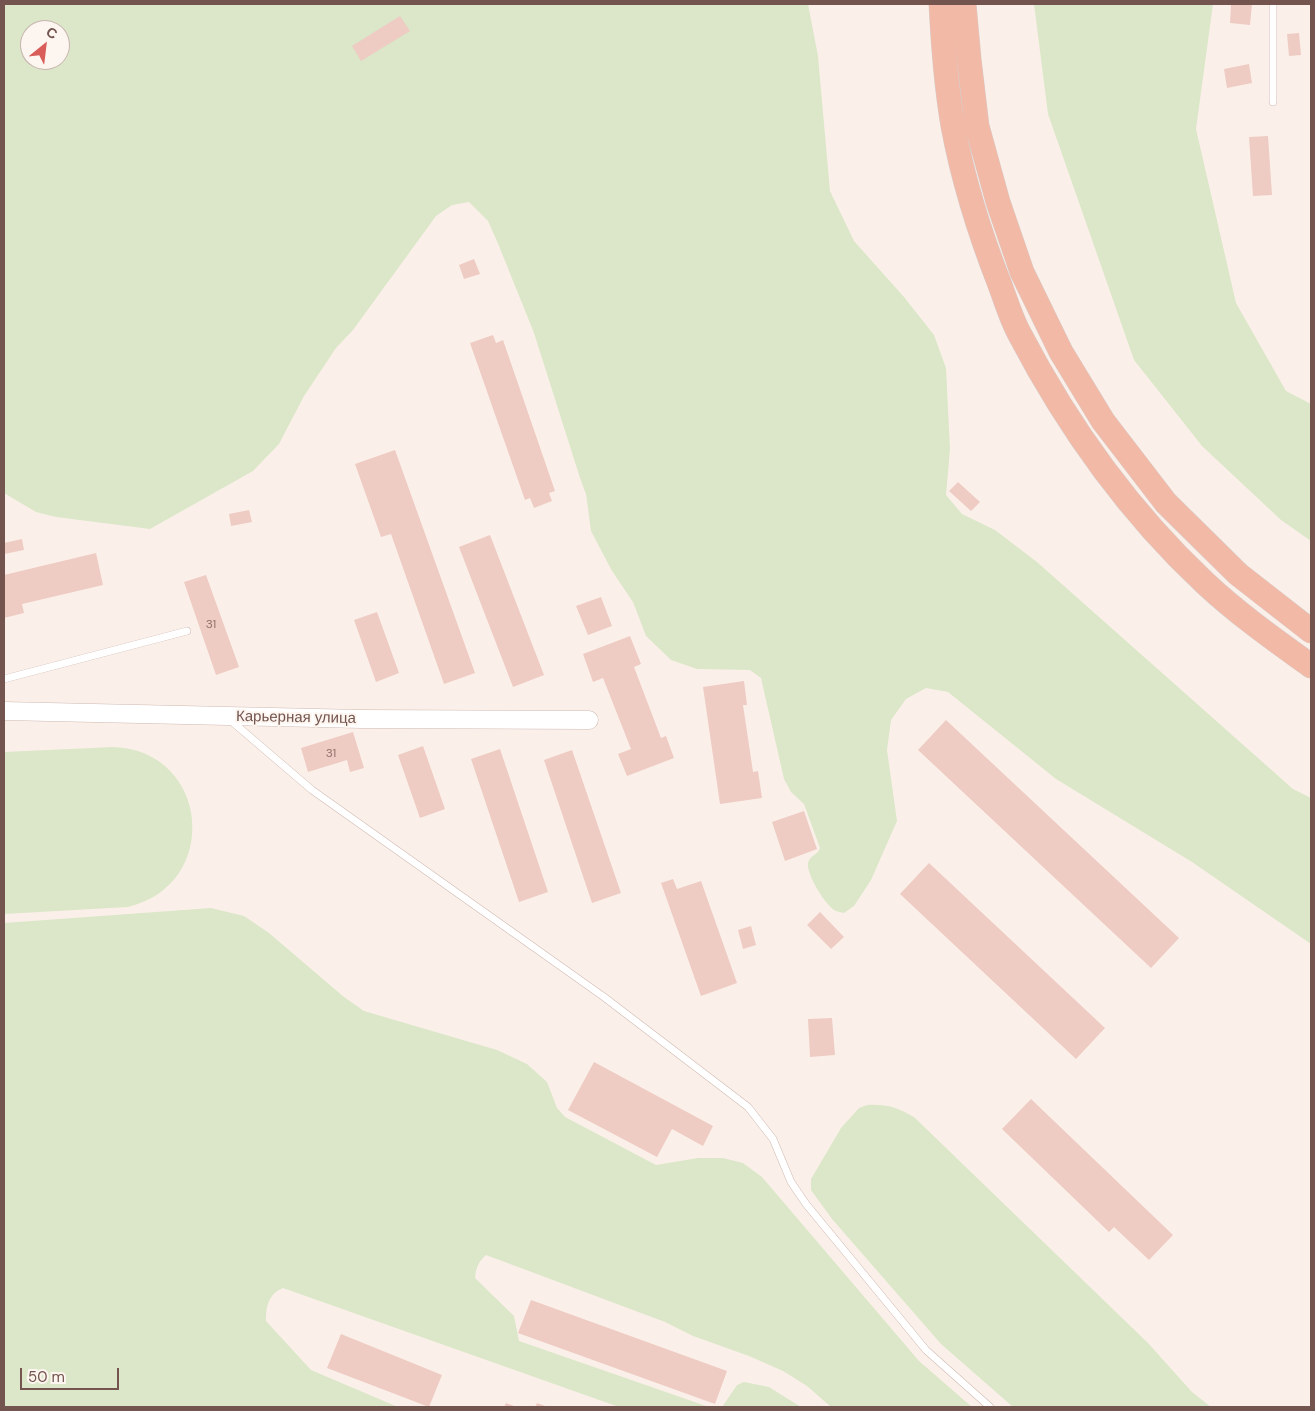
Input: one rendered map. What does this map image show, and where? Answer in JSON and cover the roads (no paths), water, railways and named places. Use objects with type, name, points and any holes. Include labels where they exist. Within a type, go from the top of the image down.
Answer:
[{"type":"highway","points":[[941,4],[953,125],[965,180],[989,256],[1018,331],[1063,412],[1094,456],[1163,541],[1206,584],[1265,632],[1311,666]]},
{"type":"highway","points":[[964,4],[968,59],[977,126],[998,202],[1022,272],[1061,352],[1103,421],[1166,503],[1238,574],[1311,631]]},
{"type":"street","name":"Карьерная улица","points":[[4,711],[362,719],[589,720]]},
{"type":"lane","points":[[1273,4],[1273,102]]},
{"type":"lane","points":[[4,679],[187,631]]},
{"type":"lane","points":[[226,716],[312,790],[604,997],[748,1107],[773,1139],[791,1182],[806,1204],[926,1350],[990,1407]]}]
